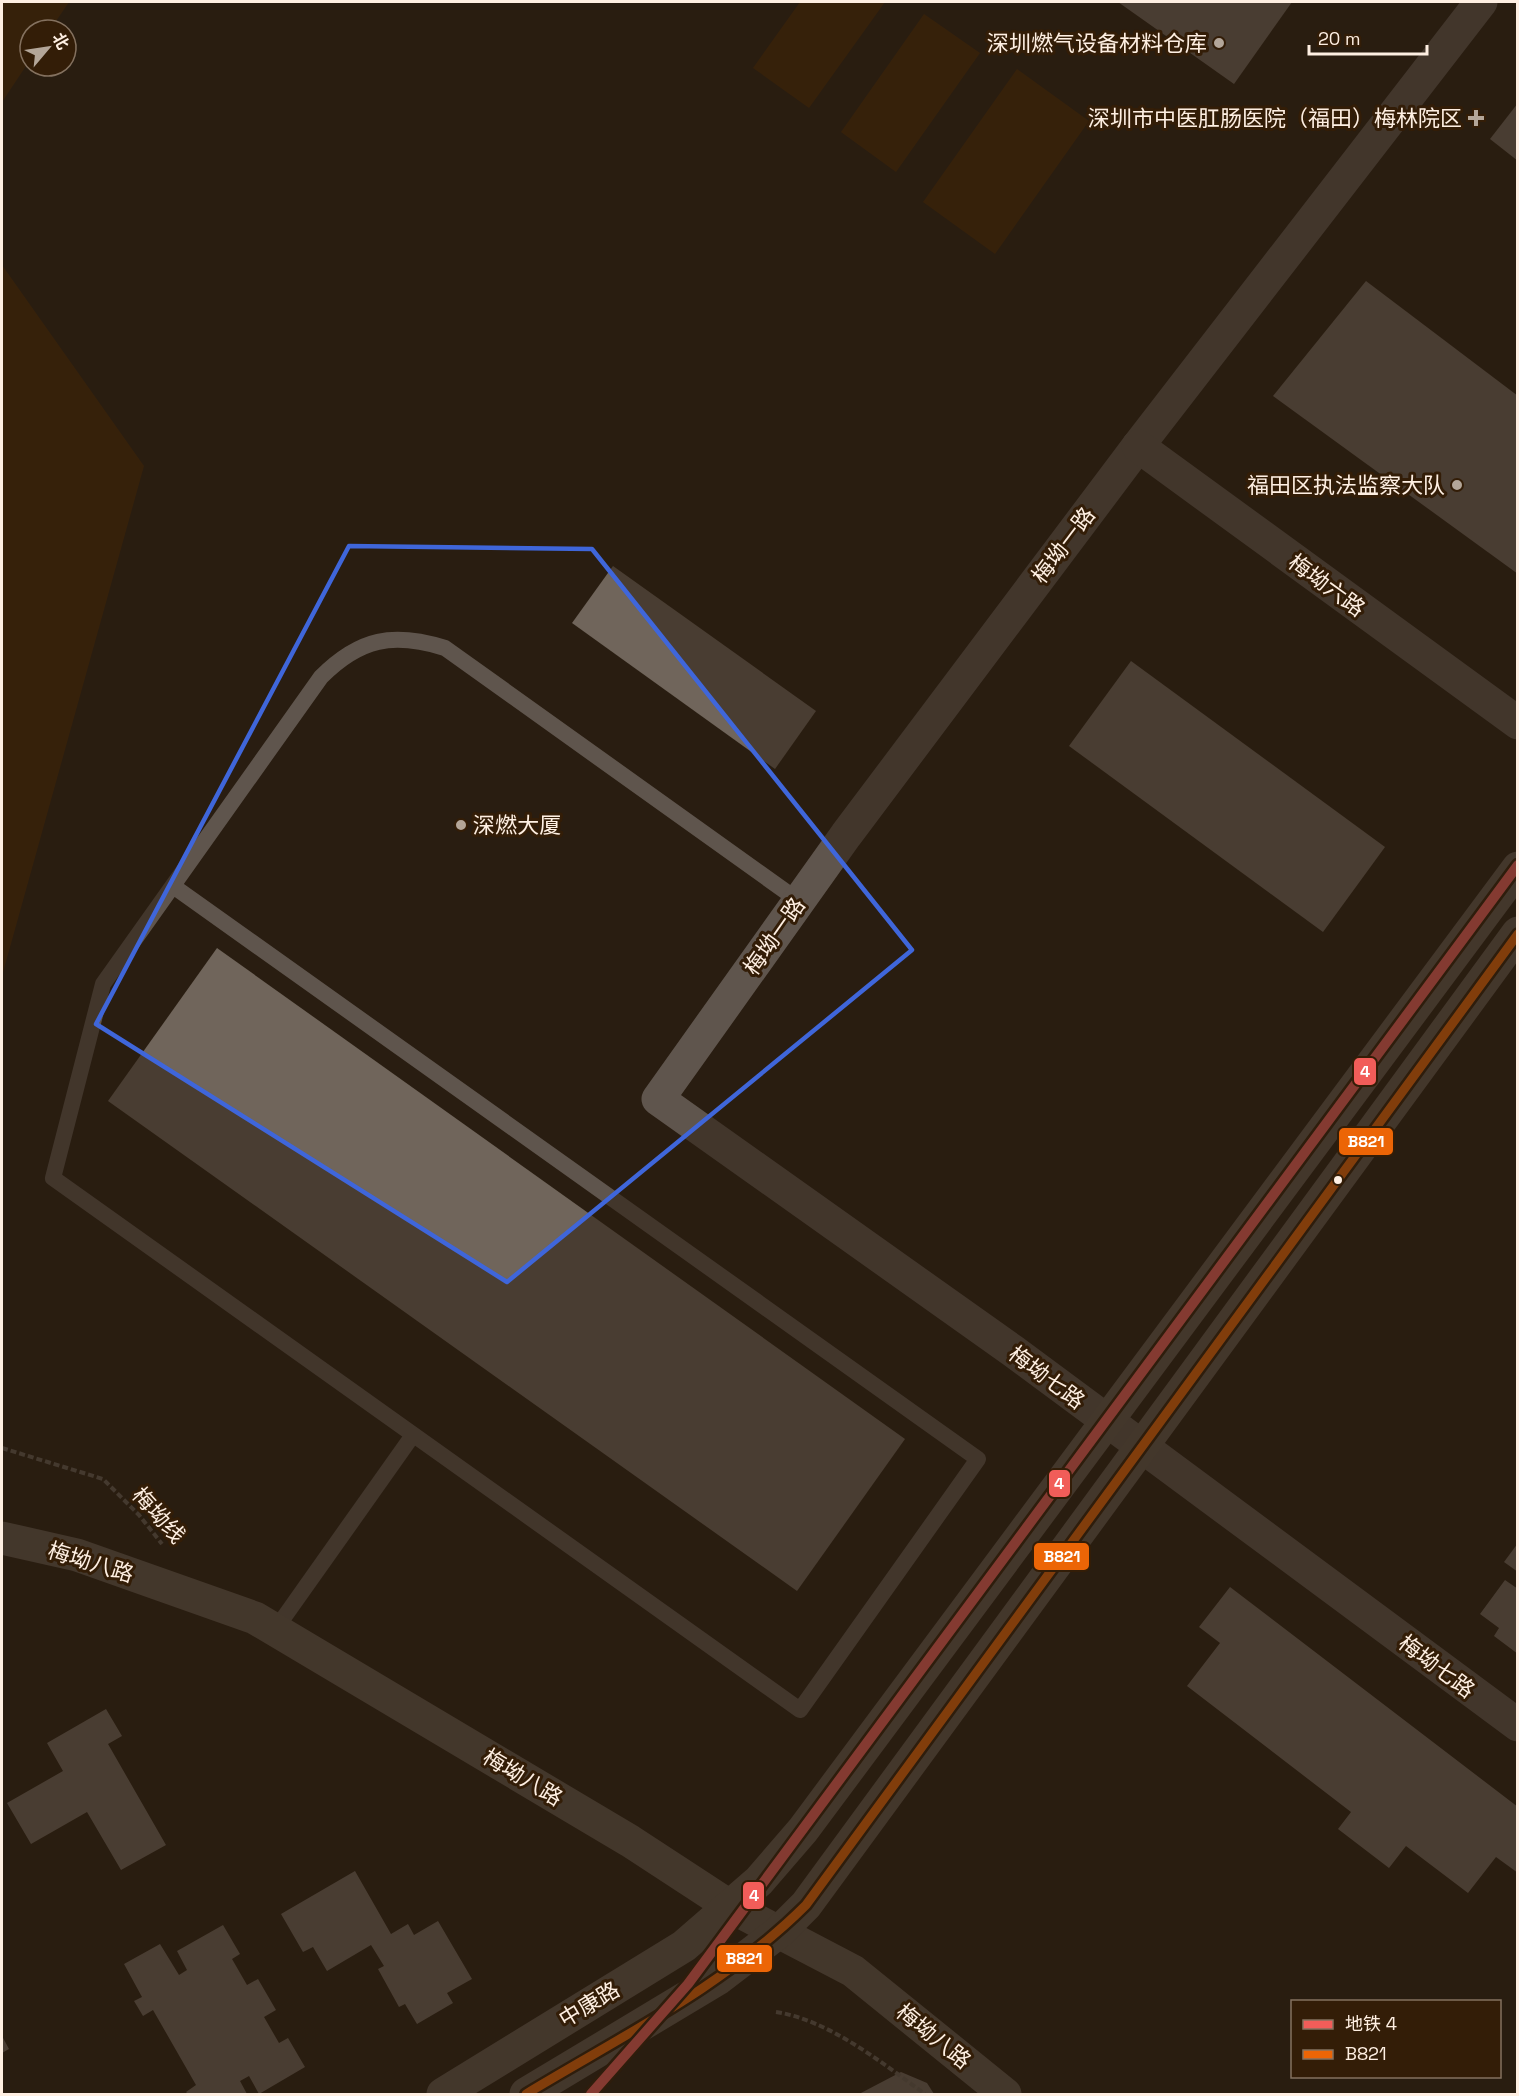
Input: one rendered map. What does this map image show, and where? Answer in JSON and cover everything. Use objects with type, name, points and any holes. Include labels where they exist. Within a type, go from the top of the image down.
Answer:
[{"type":"street","name":"梅坳一路","points":[[658,1099],[799,901],[1138,446],[1481,2]]},
{"type":"street","name":"梅坳六路","points":[[1138,446],[1518,723]]},
{"type":"street","name":"中康路","points":[[443,2094],[684,1946],[759,1881],[803,1830],[1518,868]]},
{"type":"street","name":"中康路","points":[[526,2094],[719,1978],[779,1932],[830,1875],[1139,1447],[1518,933]]},
{"type":"street","name":"梅坳七路","points":[[658,1099],[1013,1351],[1139,1447],[1518,1725]]},
{"type":"street","name":"梅坳八路","points":[[2,1538],[76,1555],[255,1618],[620,1835],[731,1907],[853,1971],[1005,2094]]},
{"type":"lane","points":[[173,886],[978,1459],[800,1710],[53,1178],[104,984],[173,886],[321,677],[337,661],[356,649],[378,641],[400,638],[445,648],[799,901]]},
{"type":"lane","points":[[275,1630],[413,1435]]},
{"type":"path","name":"梅坳线","points":[[2,1448],[103,1479],[158,1537],[165,1551]]},
{"type":"path","points":[[776,2012],[797,2015],[812,2021],[885,2064],[925,2094]]},
{"type":"highlighted area","points":[[349,546],[592,549],[912,950],[507,1282],[96,1024]]},
{"type":"shaded area","points":[[2,2],[69,2],[58,18],[18,18],[18,78],[2,102]]},
{"type":"shaded area","points":[[800,2],[885,2],[809,108],[753,68]]},
{"type":"shaded area","points":[[924,14],[980,53],[896,172],[841,132]]},
{"type":"shaded area","points":[[1017,69],[1089,121],[995,254],[923,202]]},
{"type":"shaded area","points":[[2,265],[144,466],[2,976]]},
{"type":"building","name":"深圳燃气设备材料仓库","points":[[1118,2],[1292,2],[1234,84]]},
{"type":"building","points":[[1518,103],[1518,161],[1490,139]]},
{"type":"building","name":"福田区执法监察大队","points":[[1366,281],[1518,396],[1518,574],[1273,396]]},
{"type":"building","points":[[613,566],[816,711],[775,769],[572,623]]},
{"type":"building","points":[[1131,661],[1385,847],[1323,932],[1069,746]]},
{"type":"building","points":[[217,948],[905,1439],[797,1591],[108,1101]]},
{"type":"building","points":[[1518,1543],[1518,1572],[1504,1562]]},
{"type":"building","points":[[1505,1580],[1518,1589],[1518,1654],[1494,1636],[1499,1628],[1480,1614]]},
{"type":"building","points":[[1230,1587],[1518,1807],[1518,1873],[1496,1857],[1468,1893],[1406,1846],[1389,1868],[1338,1829],[1351,1812],[1187,1686],[1220,1643],[1199,1627]]},
{"type":"building","points":[[106,1709],[122,1736],[108,1744],[166,1845],[121,1870],[87,1812],[31,1844],[7,1803],[63,1771],[47,1743]]},
{"type":"building","points":[[355,1871],[391,1934],[408,1924],[414,1935],[438,1921],[472,1979],[447,1993],[453,2003],[417,2024],[405,2004],[399,2007],[378,1969],[384,1966],[371,1945],[327,1971],[313,1947],[303,1952],[281,1914]]},
{"type":"building","points":[[223,1925],[240,1954],[232,1959],[247,1985],[258,1979],[276,2010],[264,2017],[279,2043],[288,2038],[305,2067],[259,2094],[249,2076],[240,2081],[247,2094],[188,2094],[186,2092],[196,2085],[153,2010],[143,2016],[134,2001],[142,1997],[124,1964],[160,1944],[179,1975],[187,1970],[177,1951]]},
{"type":"building","points":[[2,2036],[9,2049],[2,2053]]},
{"type":"building","points":[[901,2072],[927,2083],[934,2094],[859,2094]]},
{"type":"metro line","name":"4","points":[[591,2094],[688,1984],[1518,865]]},
{"type":"transit line","name":"B821","points":[[526,2094],[708,1985],[775,1934],[806,1905],[1518,934]]},
{"type":"place","name":"深圳燃气设备材料仓库","points":[[1219,43]]},
{"type":"place","name":"深圳市中医肛肠医院（福田）梅林院区","points":[[1476,118]]},
{"type":"place","name":"福田区执法监察大队","points":[[1457,485]]},
{"type":"place","name":"深燃大厦","points":[[461,825]]}]
